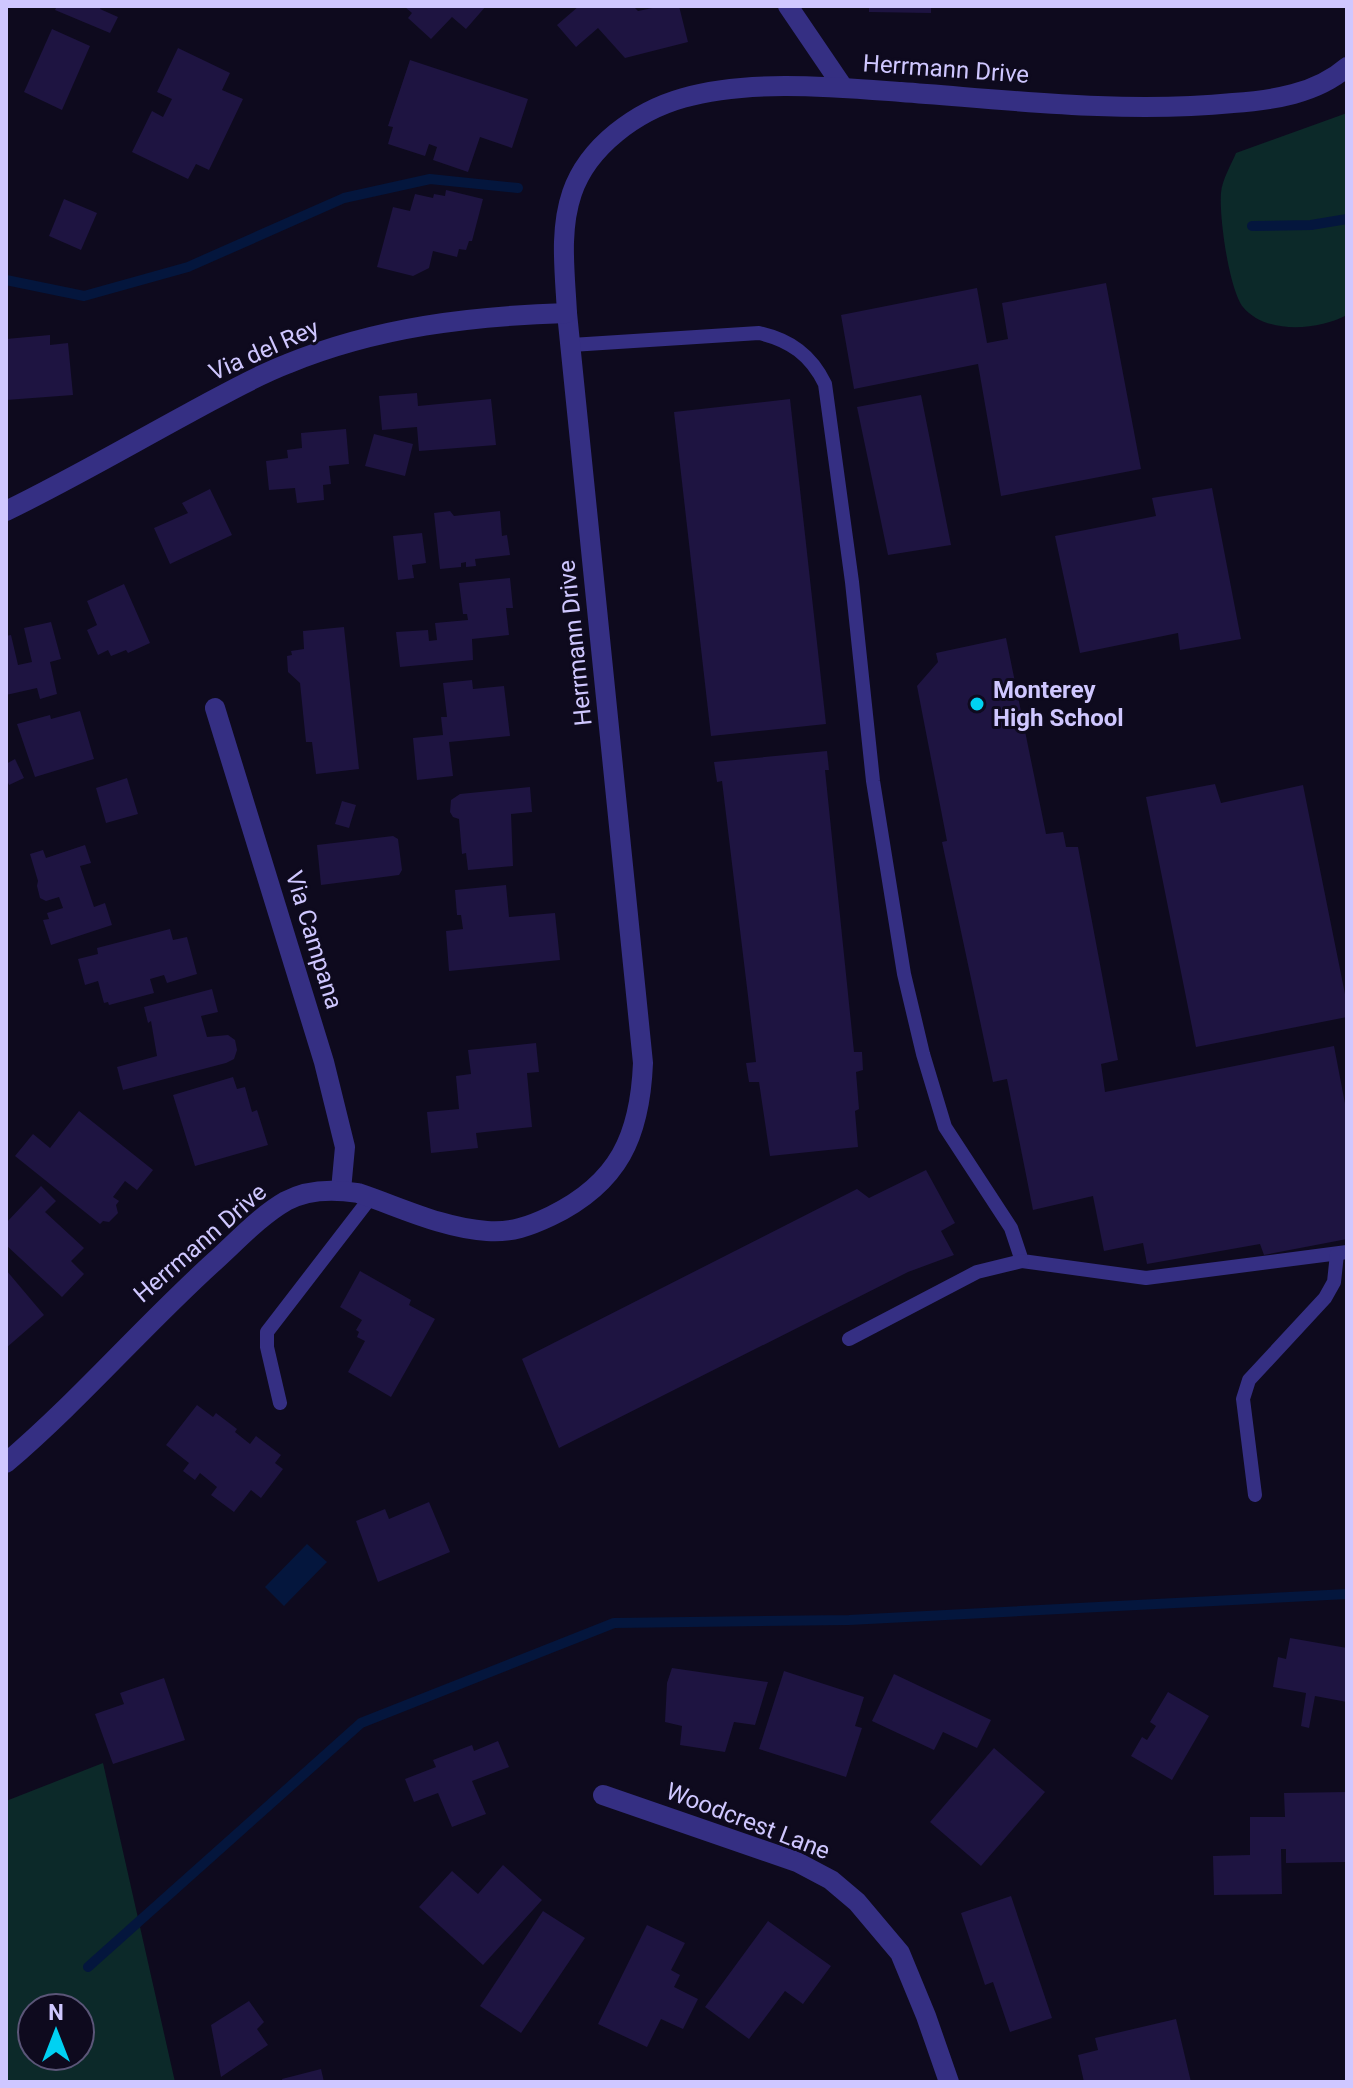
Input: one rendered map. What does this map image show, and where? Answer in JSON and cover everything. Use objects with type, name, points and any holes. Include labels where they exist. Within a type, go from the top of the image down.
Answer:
[{"type":"street","points":[[788,6],[843,87]]},
{"type":"street","name":"Herrmann Drive","points":[[6,1463],[33,1440],[164,1306],[286,1201],[306,1193],[341,1190],[464,1228],[485,1231],[517,1229],[562,1210],[597,1187],[618,1163],[636,1122],[643,1063],[563,256],[565,223],[572,192],[587,161],[613,135],[655,110],[681,98],[725,89],[843,87],[1054,103],[1174,107],[1258,101],[1292,95],[1323,84],[1347,67]]},
{"type":"street","name":"Via del Rey","points":[[6,511],[244,384],[285,364],[335,346],[390,331],[453,320],[567,313]]},
{"type":"street","name":"Via Campana","points":[[215,708],[324,1062],[345,1147],[341,1190]]},
{"type":"street","name":"Woodcrest Lane","points":[[603,1795],[797,1862],[831,1880],[857,1902],[900,1953],[949,2082]]},
{"type":"lane","points":[[571,345],[759,333],[799,348],[819,371],[825,384],[852,582],[873,781],[904,974],[945,1127],[1011,1228],[1022,1261]]},
{"type":"lane","points":[[280,1403],[267,1347],[267,1332],[371,1197]]},
{"type":"lane","points":[[849,1339],[977,1272],[1022,1261],[1146,1278],[1342,1253],[1334,1282],[1325,1298],[1249,1380],[1243,1399],[1255,1495]]},
{"type":"green space","points":[[1347,113],[1347,315],[1308,326],[1279,326],[1265,322],[1243,307],[1233,285],[1222,218],[1221,193],[1225,178],[1236,153]]},
{"type":"green space","points":[[103,1763],[175,2082],[6,2082],[6,1801]]},
{"type":"water","points":[[307,1544],[327,1562],[284,1606],[265,1587]]},
{"type":"building","points":[[57,6],[101,6],[100,9],[118,17],[110,33],[55,10]]},
{"type":"building","points":[[404,6],[486,6],[466,29],[452,17],[431,39],[408,18],[412,13]]},
{"type":"building","points":[[579,6],[633,6],[638,11],[679,6],[688,42],[625,58],[598,28],[576,47],[557,25]]},
{"type":"building","points":[[869,6],[931,6],[931,13],[869,12]]},
{"type":"building","points":[[52,29],[90,46],[62,110],[24,92]]},
{"type":"building","points":[[178,48],[230,73],[222,90],[243,99],[209,170],[196,164],[188,179],[132,152],[152,111],[163,117],[172,99],[157,92]]},
{"type":"building","points":[[410,60],[528,99],[512,148],[480,137],[468,172],[433,160],[437,147],[429,144],[425,156],[388,144],[393,127],[388,126]]},
{"type":"building","points":[[446,190],[483,199],[472,241],[469,241],[466,250],[459,249],[457,257],[433,251],[429,268],[413,276],[377,267],[393,207],[410,211],[415,194],[433,198],[434,194],[445,196]]},
{"type":"building","points":[[64,199],[97,213],[81,250],[49,236]]},
{"type":"building","points":[[1106,283],[1141,469],[1001,496],[978,364],[854,389],[841,315],[977,288],[987,343],[1008,339],[1002,303]]},
{"type":"building","points":[[50,335],[50,345],[68,343],[73,395],[6,400],[6,339]]},
{"type":"building","points":[[417,393],[418,406],[491,399],[496,445],[419,451],[417,427],[382,430],[379,396]]},
{"type":"building","points":[[921,395],[951,545],[888,555],[857,407]]},
{"type":"building","points":[[790,399],[826,724],[711,736],[674,412]]},
{"type":"building","points":[[346,429],[349,464],[329,466],[331,484],[323,485],[324,500],[297,503],[295,488],[269,490],[266,461],[288,458],[287,450],[302,448],[301,433]]},
{"type":"building","points":[[374,434],[413,444],[405,476],[365,466]]},
{"type":"building","points":[[1212,488],[1241,639],[1180,650],[1178,633],[1080,653],[1055,536],[1156,516],[1152,498]]},
{"type":"building","points":[[210,489],[232,535],[170,564],[154,528],[188,513],[182,503]]},
{"type":"building","points":[[450,511],[454,516],[500,511],[502,536],[507,535],[510,555],[475,559],[476,566],[466,567],[466,562],[461,563],[461,567],[440,569],[434,513]]},
{"type":"building","points":[[422,533],[426,563],[412,565],[414,578],[398,580],[393,536]]},
{"type":"building","points":[[510,578],[513,608],[506,608],[509,635],[472,639],[473,660],[400,667],[396,632],[428,630],[429,641],[437,640],[435,623],[468,620],[467,614],[463,614],[459,583]]},
{"type":"building","points":[[124,584],[150,643],[128,653],[126,650],[111,656],[108,650],[98,655],[87,630],[97,625],[87,601]]},
{"type":"building","points":[[51,622],[61,659],[50,662],[57,694],[40,699],[37,688],[6,695],[6,636],[11,635],[18,665],[32,662],[24,628]]},
{"type":"building","points":[[344,627],[359,769],[316,774],[312,742],[306,742],[300,683],[288,672],[287,656],[292,655],[291,651],[304,649],[303,631]]},
{"type":"building","points":[[1006,638],[1046,834],[1063,832],[1066,847],[1078,847],[1118,1060],[1101,1064],[1105,1092],[1334,1046],[1347,1114],[1347,1239],[1264,1255],[1260,1244],[1147,1264],[1143,1243],[1104,1251],[1093,1196],[1033,1210],[1007,1079],[993,1082],[942,842],[947,841],[917,686],[938,662],[936,653]]},
{"type":"building","points":[[472,680],[473,689],[504,686],[510,736],[449,742],[453,776],[417,780],[413,738],[443,735],[441,717],[447,717],[443,683]]},
{"type":"building","points":[[80,711],[94,759],[35,777],[17,724]]},
{"type":"building","points":[[827,751],[829,770],[825,770],[854,1052],[862,1052],[863,1070],[856,1072],[858,1147],[770,1156],[759,1082],[749,1082],[746,1063],[756,1062],[722,781],[717,782],[714,762]]},
{"type":"building","points":[[15,759],[24,778],[9,785],[6,764]]},
{"type":"building","points":[[127,778],[138,814],[106,823],[96,788]]},
{"type":"building","points":[[1215,784],[1221,803],[1303,785],[1347,1004],[1347,1017],[1196,1047],[1146,797]]},
{"type":"building","points":[[530,787],[532,812],[511,814],[513,866],[468,870],[466,853],[462,854],[459,819],[450,812],[451,800],[460,794]]},
{"type":"building","points":[[342,801],[356,805],[349,828],[335,824]]},
{"type":"building","points":[[393,836],[398,839],[402,870],[399,875],[321,885],[317,845]]},
{"type":"building","points":[[85,845],[91,863],[80,866],[94,907],[105,903],[112,925],[51,945],[43,920],[49,919],[47,913],[63,908],[59,897],[46,901],[40,898],[30,854],[43,850],[46,858]]},
{"type":"building","points":[[506,885],[509,917],[555,913],[560,960],[449,971],[446,931],[463,929],[461,915],[457,915],[455,890]]},
{"type":"building","points":[[170,929],[173,940],[187,937],[197,974],[167,983],[164,975],[150,979],[154,993],[109,1005],[108,1002],[104,1003],[98,981],[85,985],[78,959],[98,954],[97,948]]},
{"type":"building","points":[[212,989],[218,1012],[201,1016],[207,1037],[228,1035],[235,1040],[237,1050],[234,1059],[123,1090],[117,1067],[157,1056],[151,1021],[148,1023],[144,1007]]},
{"type":"building","points":[[536,1043],[539,1072],[527,1073],[532,1127],[476,1133],[478,1148],[431,1153],[427,1112],[459,1109],[456,1076],[471,1074],[468,1050]]},
{"type":"building","points":[[233,1077],[237,1089],[245,1087],[252,1112],[257,1110],[268,1145],[195,1166],[173,1095]]},
{"type":"building","points":[[79,1111],[153,1170],[137,1190],[125,1181],[113,1197],[119,1201],[116,1205],[118,1213],[109,1222],[100,1224],[15,1156],[33,1134],[50,1148]]},
{"type":"building","points":[[926,1170],[955,1223],[941,1231],[954,1255],[908,1272],[559,1448],[522,1359],[857,1189],[869,1198]]},
{"type":"building","points":[[41,1186],[56,1201],[45,1212],[84,1248],[71,1261],[84,1274],[62,1297],[6,1245],[6,1223]]},
{"type":"building","points":[[6,1270],[44,1315],[6,1348]]},
{"type":"building","points":[[360,1271],[411,1300],[409,1305],[435,1319],[391,1397],[348,1372],[365,1341],[357,1337],[359,1332],[356,1330],[362,1320],[340,1307]]},
{"type":"building","points":[[197,1405],[213,1417],[216,1413],[250,1444],[256,1436],[281,1455],[275,1463],[283,1469],[261,1498],[251,1490],[234,1512],[211,1495],[217,1487],[200,1473],[195,1480],[183,1471],[189,1463],[166,1445]]},
{"type":"building","points":[[429,1502],[450,1552],[378,1582],[356,1521],[385,1509],[389,1519]]},
{"type":"building","points":[[1290,1638],[1347,1648],[1347,1702],[1315,1696],[1309,1728],[1301,1726],[1306,1693],[1273,1687],[1278,1657],[1286,1659]]},
{"type":"building","points":[[672,1668],[768,1682],[755,1725],[734,1722],[725,1752],[680,1745],[682,1726],[665,1722],[667,1683]]},
{"type":"building","points":[[784,1671],[864,1697],[855,1726],[862,1728],[846,1777],[759,1749]]},
{"type":"building","points":[[894,1674],[991,1720],[977,1748],[943,1732],[934,1750],[872,1721]]},
{"type":"building","points":[[164,1678],[185,1740],[113,1764],[95,1714],[124,1704],[120,1693]]},
{"type":"building","points":[[1168,1692],[1209,1716],[1172,1780],[1131,1756],[1142,1737],[1147,1740],[1156,1726],[1150,1722]]},
{"type":"building","points":[[498,1741],[509,1767],[472,1781],[486,1814],[452,1827],[438,1793],[414,1802],[405,1779],[436,1767],[433,1760],[472,1745],[474,1751]]},
{"type":"building","points":[[994,1748],[1045,1792],[981,1866],[930,1822]]},
{"type":"building","points":[[1347,1792],[1347,1862],[1286,1863],[1286,1849],[1281,1849],[1282,1894],[1214,1895],[1213,1856],[1250,1855],[1250,1817],[1285,1817],[1284,1793]]},
{"type":"building","points":[[503,1865],[542,1900],[483,1965],[419,1907],[452,1871],[478,1894]]},
{"type":"building","points":[[1011,1896],[1052,2018],[1010,2032],[993,1982],[985,1985],[961,1913]]},
{"type":"building","points":[[543,1911],[585,1938],[521,2033],[480,2006]]},
{"type":"building","points":[[768,1921],[831,1966],[803,2004],[785,1991],[749,2039],[705,2007]]},
{"type":"building","points":[[647,1925],[685,1943],[671,1970],[680,1975],[674,1987],[698,1999],[683,2029],[661,2019],[647,2047],[598,2024]]},
{"type":"building","points":[[249,2001],[264,2022],[257,2029],[268,2045],[221,2077],[211,2025]]},
{"type":"building","points":[[1176,2019],[1191,2082],[1084,2082],[1078,2055],[1098,2050],[1095,2038]]},
{"type":"building","points":[[321,2069],[324,2082],[283,2082],[282,2079]]},
{"type":"waterway","points":[[6,280],[84,296],[188,267],[344,198],[430,179],[518,188]]},
{"type":"waterway","points":[[1252,226],[1311,225],[1347,219]]},
{"type":"waterway","points":[[88,1967],[361,1723],[614,1623],[849,1620],[1347,1594]]},
{"type":"place","name":"Monterey High School","points":[[977,704]]}]
